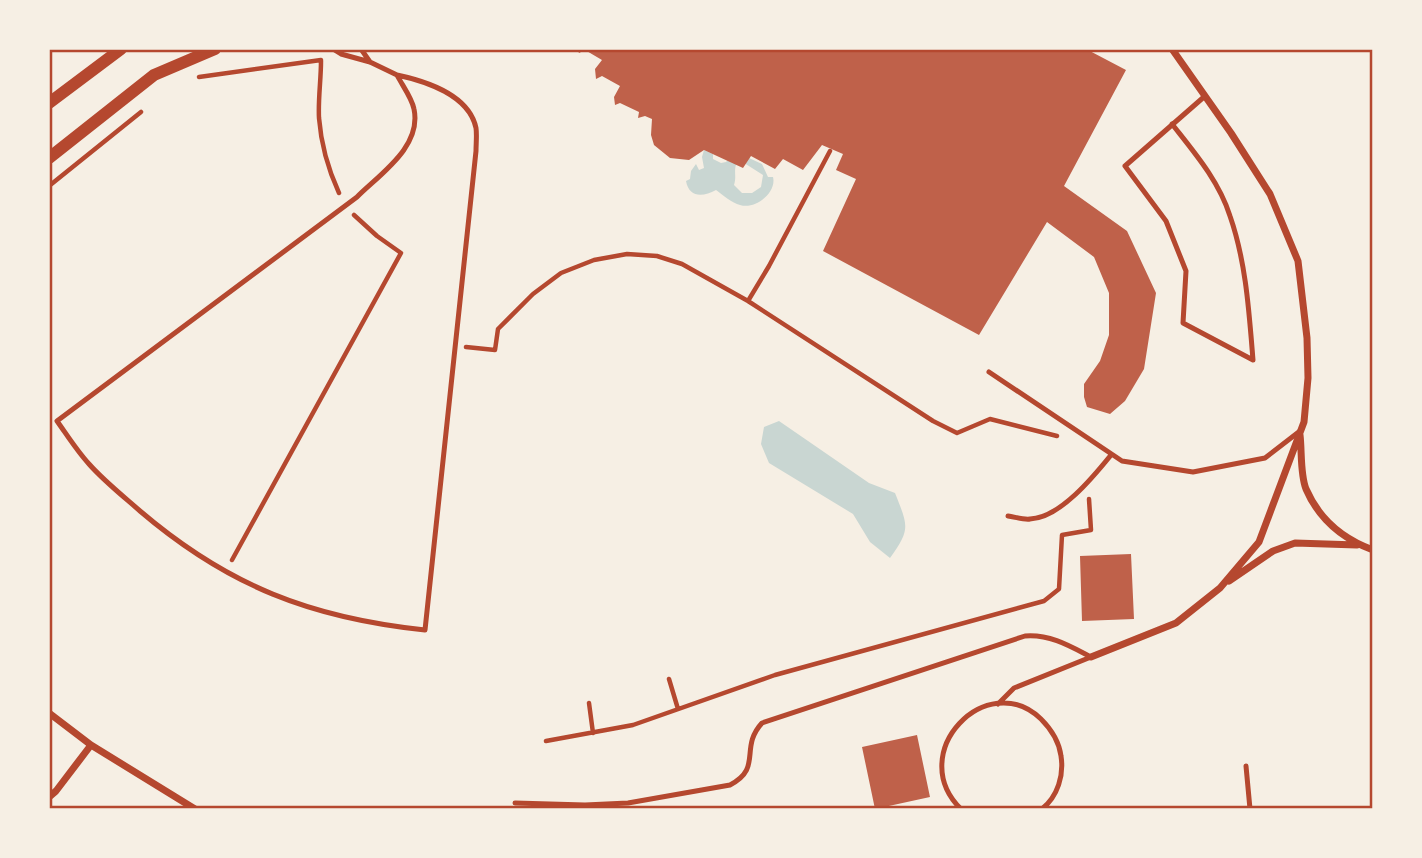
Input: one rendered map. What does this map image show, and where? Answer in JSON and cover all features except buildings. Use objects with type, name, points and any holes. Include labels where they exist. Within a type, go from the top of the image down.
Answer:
[{"type":"street","points":[[49,103],[121,49]]},
{"type":"street","points":[[49,158],[154,75],[215,49]]},
{"type":"street","points":[[1172,49],[1270,194],[1298,261],[1304,303],[1308,378],[1304,422],[1259,542],[1220,588]]},
{"type":"street","points":[[1300,431],[1306,488],[1328,524],[1358,545],[1373,550]]},
{"type":"street","points":[[1091,657],[1176,623],[1273,551],[1295,544],[1358,545]]},
{"type":"street","points":[[49,713],[91,745],[195,809]]},
{"type":"street","points":[[49,797],[91,745]]},
{"type":"lane","points":[[333,49],[397,75],[420,80],[459,102],[470,113],[476,128],[476,151],[425,630],[352,621],[297,605],[272,596],[226,572],[176,539],[117,491],[88,463],[57,421],[346,206],[392,163],[410,143],[414,130],[414,108],[397,75]]},
{"type":"lane","points":[[361,49],[370,62]]},
{"type":"lane","points":[[1172,124],[1205,166],[1230,214],[1246,278],[1253,360],[1183,323],[1186,271],[1166,221],[1125,166],[1172,124],[1205,96]]},
{"type":"lane","points":[[989,372],[1122,461],[1193,472],[1265,458],[1300,431]]},
{"type":"lane","points":[[1008,516],[1032,520],[1060,507],[1088,484],[1111,455]]},
{"type":"lane","points":[[515,803],[628,803],[730,785],[743,778],[748,771],[754,732],[762,723],[1026,636],[1040,635],[1051,638],[1091,657]]},
{"type":"lane","points":[[998,704],[1014,688],[1091,657]]},
{"type":"lane","points":[[961,809],[947,791],[942,772],[943,753],[950,734],[962,719],[979,709],[998,704],[1018,706],[1036,715],[1051,729],[1060,747],[1063,767],[1058,787],[1042,809]]},
{"type":"lane","points":[[1246,766],[1250,809]]},
{"type":"path","points":[[226,572],[401,253],[377,236],[346,206],[330,175],[319,115],[321,61],[326,55]]},
{"type":"path","points":[[192,78],[321,61]]},
{"type":"path","points":[[49,186],[145,109]]},
{"type":"path","points":[[748,301],[830,150]]},
{"type":"path","points":[[455,346],[495,350],[498,329],[533,294],[561,273],[594,260],[627,254],[657,256],[682,264],[748,301],[933,421],[957,433],[990,419],[1069,439],[1080,433]]},
{"type":"path","points":[[546,741],[633,725],[775,675],[1044,601],[1059,589],[1062,535],[1091,530],[1088,484]]},
{"type":"path","points":[[669,679],[678,709]]},
{"type":"path","points":[[589,703],[593,733]]},
{"type":"shaded area","points":[[704,150],[713,154],[713,159],[721,163],[726,162],[736,152],[762,164],[768,177],[773,177],[772,188],[759,202],[746,206],[734,203],[716,190],[697,195],[690,191],[686,181],[690,179],[696,164],[699,170],[704,168]],"holes":[[[741,161],[763,175],[761,187],[752,193],[742,193],[734,185],[737,162]]]},
{"type":"shaded area","points":[[779,421],[869,483],[895,493],[905,527],[890,558],[870,542],[853,514],[769,463],[761,444],[764,427]]}]
